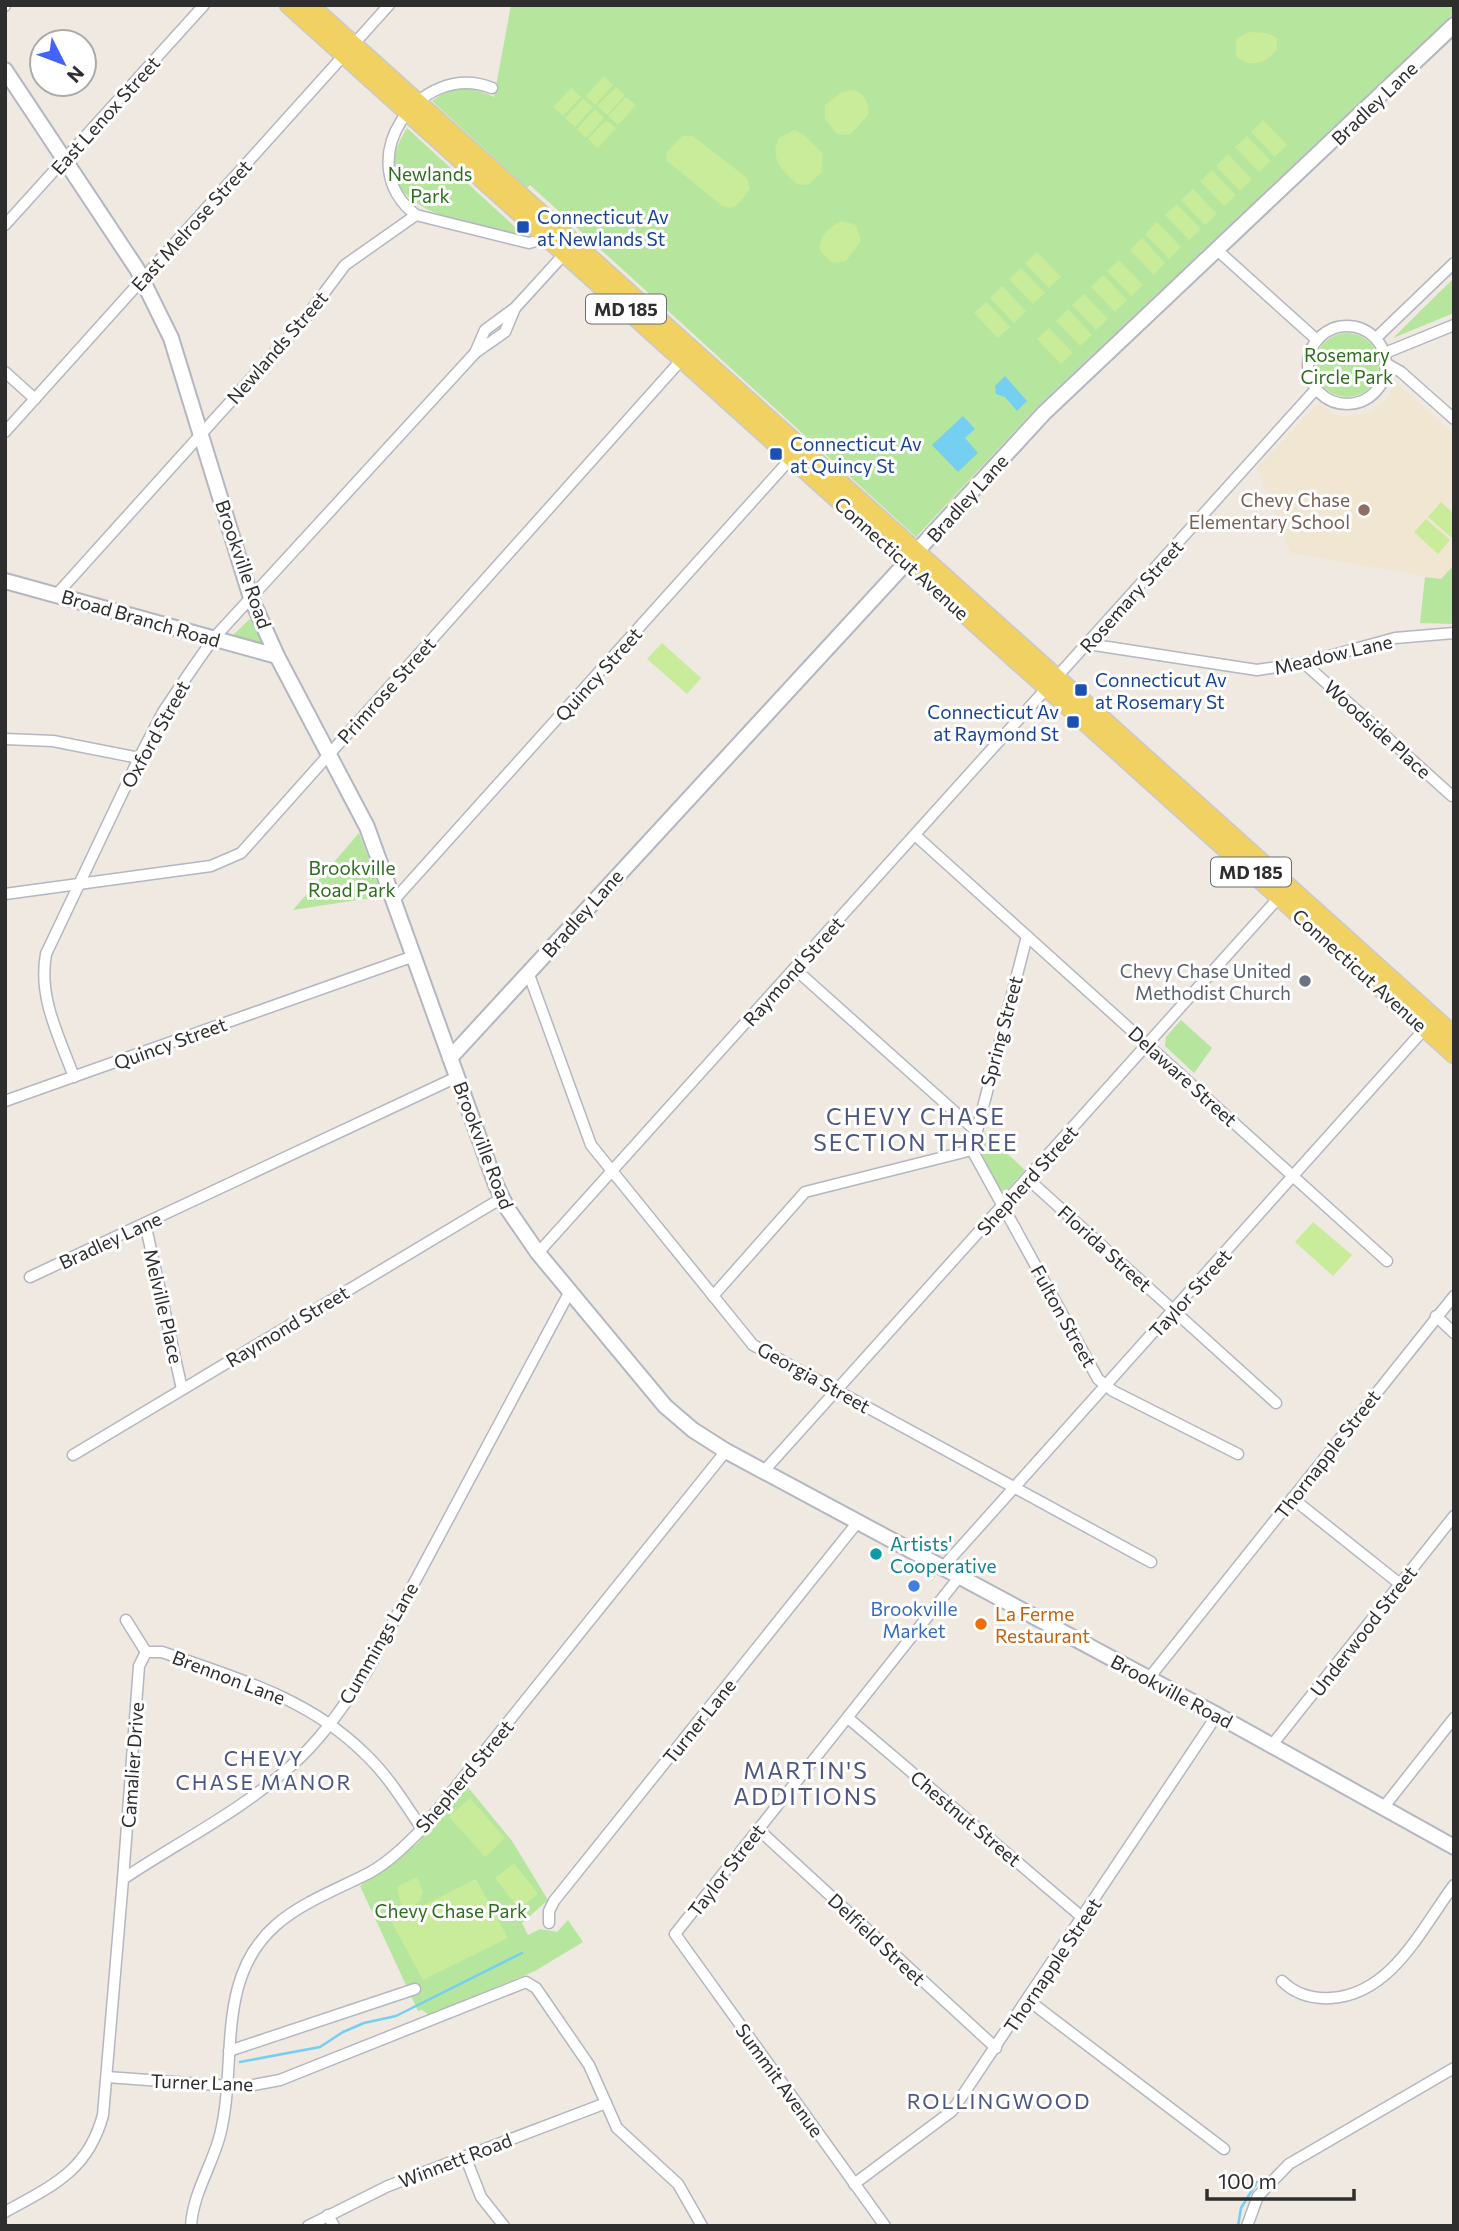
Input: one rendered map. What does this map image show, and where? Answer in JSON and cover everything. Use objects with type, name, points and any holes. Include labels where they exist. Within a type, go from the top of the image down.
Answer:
[{"type":"main road","name":"Connecticut Avenue","points":[[288,5],[348,50],[1430,1023],[1454,1055]]},
{"type":"main road","name":"Connecticut Avenue","points":[[310,5],[348,50]]},
{"type":"main road","name":"Bradley Lane","points":[[450,1058],[1044,413],[1454,25]]},
{"type":"main road","name":"Brookville Road","points":[[5,70],[143,279],[171,338],[251,598],[277,656],[368,827],[502,1198],[538,1253],[569,1293],[665,1406],[693,1430],[726,1451],[1149,1678],[1454,1847]]},
{"type":"main road","name":"Connecticut Avenue","points":[[413,108],[547,238],[570,249]]},
{"type":"main road","name":"Broad Branch Road","points":[[5,580],[277,656]]},
{"type":"main road","name":"Connecticut Avenue","points":[[1430,1023],[1454,1035]]},
{"type":"street","name":"East Lenox Street","points":[[5,225],[204,5]]},
{"type":"street","name":"East Melrose Street","points":[[5,432],[388,5]]},
{"type":"street","points":[[492,88],[474,82],[456,81],[437,88],[413,108],[393,133],[388,162],[398,195],[416,215],[521,242],[529,243],[547,238]]},
{"type":"street","name":"Newlands Street","points":[[57,594],[304,320],[345,265],[416,215]]},
{"type":"street","name":"Oxford Street","points":[[74,1077],[46,1002],[43,977],[46,954],[167,705],[214,639],[475,353],[505,332],[515,308],[570,249]]},
{"type":"street","points":[[1216,249],[1317,340]]},
{"type":"street","points":[[1376,338],[1454,263]]},
{"type":"street","points":[[1385,353],[1454,325]]},
{"type":"street","points":[[1353,326],[1376,338],[1385,353],[1387,364],[1380,388],[1360,402],[1336,402],[1316,389],[1308,364],[1317,340],[1327,331],[1353,326]]},
{"type":"street","name":"Primrose Street","points":[[5,894],[201,867],[230,860],[250,846],[687,354]]},
{"type":"street","points":[[1387,364],[1401,372],[1454,419]]},
{"type":"street","points":[[5,372],[34,399]]},
{"type":"street","name":"Rosemary Street","points":[[1052,683],[1316,389]]},
{"type":"street","name":"Quincy Street","points":[[394,900],[796,453]]},
{"type":"street","name":"Meadow Lane","points":[[1088,644],[1246,669],[1275,669],[1395,638],[1454,633]]},
{"type":"street","name":"Woodside Place","points":[[1304,663],[1452,796]]},
{"type":"street","name":"Raymond Street","points":[[538,1253],[1052,683]]},
{"type":"street","points":[[5,739],[53,741],[139,758]]},
{"type":"street","name":"Delaware Street","points":[[915,835],[1387,1261]]},
{"type":"street","name":"Shepherd Street","points":[[764,1472],[1284,892]]},
{"type":"street","name":"Spring Street","points":[[971,1150],[1027,936]]},
{"type":"street","name":"Quincy Street","points":[[5,1101],[414,956]]},
{"type":"street","points":[[795,969],[975,1130]]},
{"type":"street","name":"Georgia Street","points":[[528,972],[585,1135],[753,1345],[1151,1562]]},
{"type":"street","name":"Taylor Street","points":[[943,1567],[1430,1023]]},
{"type":"street","name":"Bradley Lane","points":[[30,1278],[457,1077]]},
{"type":"street","points":[[713,1296],[805,1192],[971,1150]]},
{"type":"street","name":"Fulton Street","points":[[971,1150],[1098,1379],[1106,1386],[1238,1454]]},
{"type":"street","name":"Florida Street","points":[[1028,1179],[1276,1403]]},
{"type":"street","name":"Raymond Street","points":[[73,1455],[502,1198]]},
{"type":"street","name":"Melville Place","points":[[145,1223],[183,1389]]},
{"type":"street","name":"Cummings Lane","points":[[123,1879],[248,1801],[295,1763],[329,1724],[366,1673],[569,1293]]},
{"type":"street","name":"Thornapple Street","points":[[1149,1678],[1436,1315],[1454,1296]]},
{"type":"street","points":[[1436,1315],[1454,1333]]},
{"type":"street","name":"Shepherd Street","points":[[191,2226],[198,2192],[220,2136],[238,1984],[248,1959],[268,1932],[290,1913],[371,1871],[422,1829],[726,1451]]},
{"type":"street","points":[[1292,1498],[1400,1584]]},
{"type":"street","name":"Underwood Street","points":[[1272,1745],[1454,1516]]},
{"type":"street","name":"Turner Lane","points":[[550,1923],[549,1911],[554,1901],[857,1523]]},
{"type":"street","name":"Taylor Street","points":[[675,1934],[960,1576]]},
{"type":"street","name":"Brennon Lane","points":[[126,1620],[146,1652],[162,1652],[271,1691],[329,1724],[363,1751],[382,1772],[422,1829]]},
{"type":"street","name":"Camalier Drive","points":[[123,1879],[139,1666],[146,1652]]},
{"type":"street","name":"Thornapple Street","points":[[854,2184],[952,2111],[1217,1715]]},
{"type":"street","name":"Chestnut Street","points":[[848,1718],[1083,1918]]},
{"type":"street","points":[[1384,1808],[1454,1718]]},
{"type":"street","name":"Delfield Street","points":[[758,1829],[996,2048]]},
{"type":"street","points":[[5,2212],[52,2186],[82,2162],[98,2133],[107,2077],[123,1879]]},
{"type":"street","points":[[1282,1981],[1302,1995],[1322,1999],[1345,1997],[1375,1985],[1391,1971],[1454,1885]]},
{"type":"street","name":"Summit Avenue","points":[[675,1934],[885,2226]]},
{"type":"street","name":"Turner Lane","points":[[107,2077],[254,2085],[305,2072],[526,1982],[530,1983],[578,2047],[606,2103]]},
{"type":"street","name":"Turner Lane","points":[[229,2051],[415,1989]]},
{"type":"street","points":[[1028,2000],[1224,2148]]},
{"type":"street","points":[[1247,2226],[1258,2196],[1289,2164],[1454,2068]]},
{"type":"street","points":[[606,2103],[617,2128],[678,2184],[702,2226]]},
{"type":"street","name":"Winnett Road","points":[[308,2226],[388,2186],[606,2103]]},
{"type":"street","points":[[465,2155],[481,2197],[504,2226]]},
{"type":"street","points":[[328,2215],[334,2226]]},
{"type":"shaded area","name":"Chevy Chase Elementary School","points":[[1395,382],[1454,435],[1454,565],[1441,579],[1291,553],[1257,468],[1318,403],[1335,415],[1349,417],[1372,412],[1389,396]]},
{"type":"green space","points":[[511,5],[1454,5],[1454,13],[1037,407],[916,537],[530,185],[527,188],[432,101],[447,92],[462,89],[494,97]]},
{"type":"green space","points":[[1248,32],[1267,33],[1277,38],[1277,49],[1258,63],[1241,60],[1236,56],[1236,39]]},
{"type":"green space","points":[[604,76],[613,85],[595,105],[586,96]]},
{"type":"green space","points":[[616,87],[625,95],[607,115],[597,106]]},
{"type":"green space","points":[[571,88],[581,97],[563,116],[553,107]]},
{"type":"green space","points":[[853,90],[865,99],[868,115],[850,135],[837,134],[825,119],[825,105],[842,92]]},
{"type":"green space","points":[[626,97],[636,105],[618,125],[608,116]]},
{"type":"green space","points":[[583,99],[593,107],[575,127],[565,118]]},
{"type":"green space","points":[[595,109],[604,118],[586,138],[577,129]]},
{"type":"green space","points":[[606,120],[616,128],[598,148],[588,139]]},
{"type":"green space","points":[[1263,120],[1287,145],[1275,157],[1251,132]]},
{"type":"green space","name":"Newlands Park","points":[[407,128],[526,237],[451,219],[426,209],[407,196],[396,178],[395,156]]},
{"type":"green space","points":[[794,130],[803,134],[823,154],[822,172],[808,185],[797,184],[782,169],[776,158],[779,138]]},
{"type":"green space","points":[[682,136],[693,136],[747,178],[750,189],[738,204],[731,207],[722,206],[667,161],[666,153]]},
{"type":"green space","points":[[1247,136],[1271,161],[1259,172],[1235,147]]},
{"type":"green space","points":[[1228,154],[1252,179],[1240,191],[1216,166]]},
{"type":"green space","points":[[1212,170],[1236,195],[1224,206],[1200,181]]},
{"type":"green space","points":[[1193,189],[1217,214],[1205,225],[1181,200]]},
{"type":"green space","points":[[1177,204],[1201,229],[1189,240],[1165,215]]},
{"type":"green space","points":[[842,221],[856,225],[861,241],[846,261],[833,263],[820,251],[821,241],[829,229]]},
{"type":"green space","points":[[1157,222],[1181,247],[1169,259],[1145,234]]},
{"type":"green space","points":[[1142,238],[1165,263],[1154,275],[1130,250]]},
{"type":"green space","points":[[1037,252],[1061,277],[1049,288],[1025,263]]},
{"type":"green space","points":[[1119,260],[1143,285],[1131,296],[1107,271]]},
{"type":"green space","points":[[1021,268],[1045,293],[1033,304],[1009,279]]},
{"type":"green space","points":[[1103,275],[1127,300],[1115,312],[1091,287]]},
{"type":"green space","points":[[1454,278],[1454,313],[1393,338]]},
{"type":"green space","points":[[1002,286],[1026,311],[1014,323],[990,298]]},
{"type":"green space","points":[[1084,294],[1108,319],[1096,330],[1072,305]]},
{"type":"green space","points":[[986,302],[1010,327],[998,338],[974,313]]},
{"type":"green space","points":[[1068,309],[1092,335],[1080,346],[1056,321]]},
{"type":"green space","points":[[1049,328],[1073,353],[1061,364],[1037,339]]},
{"type":"green space","name":"Rosemary Circle Park","points":[[1347,333],[1365,339],[1373,347],[1379,365],[1373,383],[1365,391],[1347,397],[1329,391],[1321,383],[1315,365],[1321,347],[1329,339]]},
{"type":"green space","points":[[1441,502],[1454,514],[1452,538],[1428,517]]},
{"type":"green space","points":[[1426,519],[1450,540],[1438,554],[1414,532]]},
{"type":"green space","points":[[1454,565],[1454,624],[1420,623],[1425,577],[1441,579]]},
{"type":"green space","points":[[251,618],[262,641],[258,644],[230,638]]},
{"type":"green space","points":[[662,643],[701,678],[687,694],[647,659]]},
{"type":"green space","name":"Brookville Road Park","points":[[359,833],[384,900],[364,899],[293,910]]},
{"type":"green space","points":[[1181,1020],[1212,1048],[1194,1073],[1165,1046],[1166,1037]]},
{"type":"green space","points":[[982,1130],[1025,1170],[1007,1190],[998,1191],[976,1151]]},
{"type":"green space","points":[[1313,1222],[1352,1255],[1333,1276],[1295,1242]]},
{"type":"green space","name":"Chevy Chase Park","points":[[467,1786],[512,1841],[548,1900],[522,1923],[528,1935],[540,1929],[557,1932],[568,1920],[583,1942],[535,1971],[429,2015],[422,2010],[418,2011],[360,1886],[418,1843]]},
{"type":"green space","points":[[470,1798],[505,1838],[485,1857],[449,1817]]},
{"type":"green space","points":[[514,1863],[538,1894],[519,1909],[495,1878]]},
{"type":"green space","points":[[417,1877],[423,1892],[420,1901],[403,1912],[397,1887]]},
{"type":"green space","points":[[476,1879],[508,1938],[423,1980],[391,1921]]},
{"type":"water","points":[[1005,376],[1027,401],[1017,411],[1005,397],[996,394],[995,386]]},
{"type":"water","points":[[963,416],[975,429],[965,438],[978,453],[958,472],[932,445]]},
{"type":"waterway","points":[[240,2062],[320,2047],[343,2032],[364,2023],[396,2016],[522,1953]]},
{"type":"waterway","points":[[1238,2226],[1241,2208],[1257,2182]]},
{"type":"place","name":"Connecticut Av at Newlands St","points":[[523,227]]},
{"type":"place","name":"Connecticut Av at Quincy St","points":[[776,454]]},
{"type":"place","name":"Chevy Chase Elementary School","points":[[1364,510]]},
{"type":"place","name":"Connecticut Av at Rosemary St","points":[[1081,690]]},
{"type":"place","name":"Connecticut Av at Raymond St","points":[[1073,722]]},
{"type":"place","name":"Chevy Chase United Methodist Church","points":[[1305,981]]},
{"type":"place","name":"Artists' Cooperative","points":[[876,1554]]},
{"type":"place","name":"Brookville Market","points":[[914,1586]]},
{"type":"place","name":"La Ferme Restaurant","points":[[981,1624]]},
{"type":"district","name":"CHEVY CHASE SECTION THREE","points":[[916,1129]]},
{"type":"district","name":"CHEVY CHASE MANOR","points":[[264,1769]]},
{"type":"district","name":"MARTIN'S ADDITIONS","points":[[806,1783]]},
{"type":"district","name":"ROLLINGWOOD","points":[[999,2100]]}]
